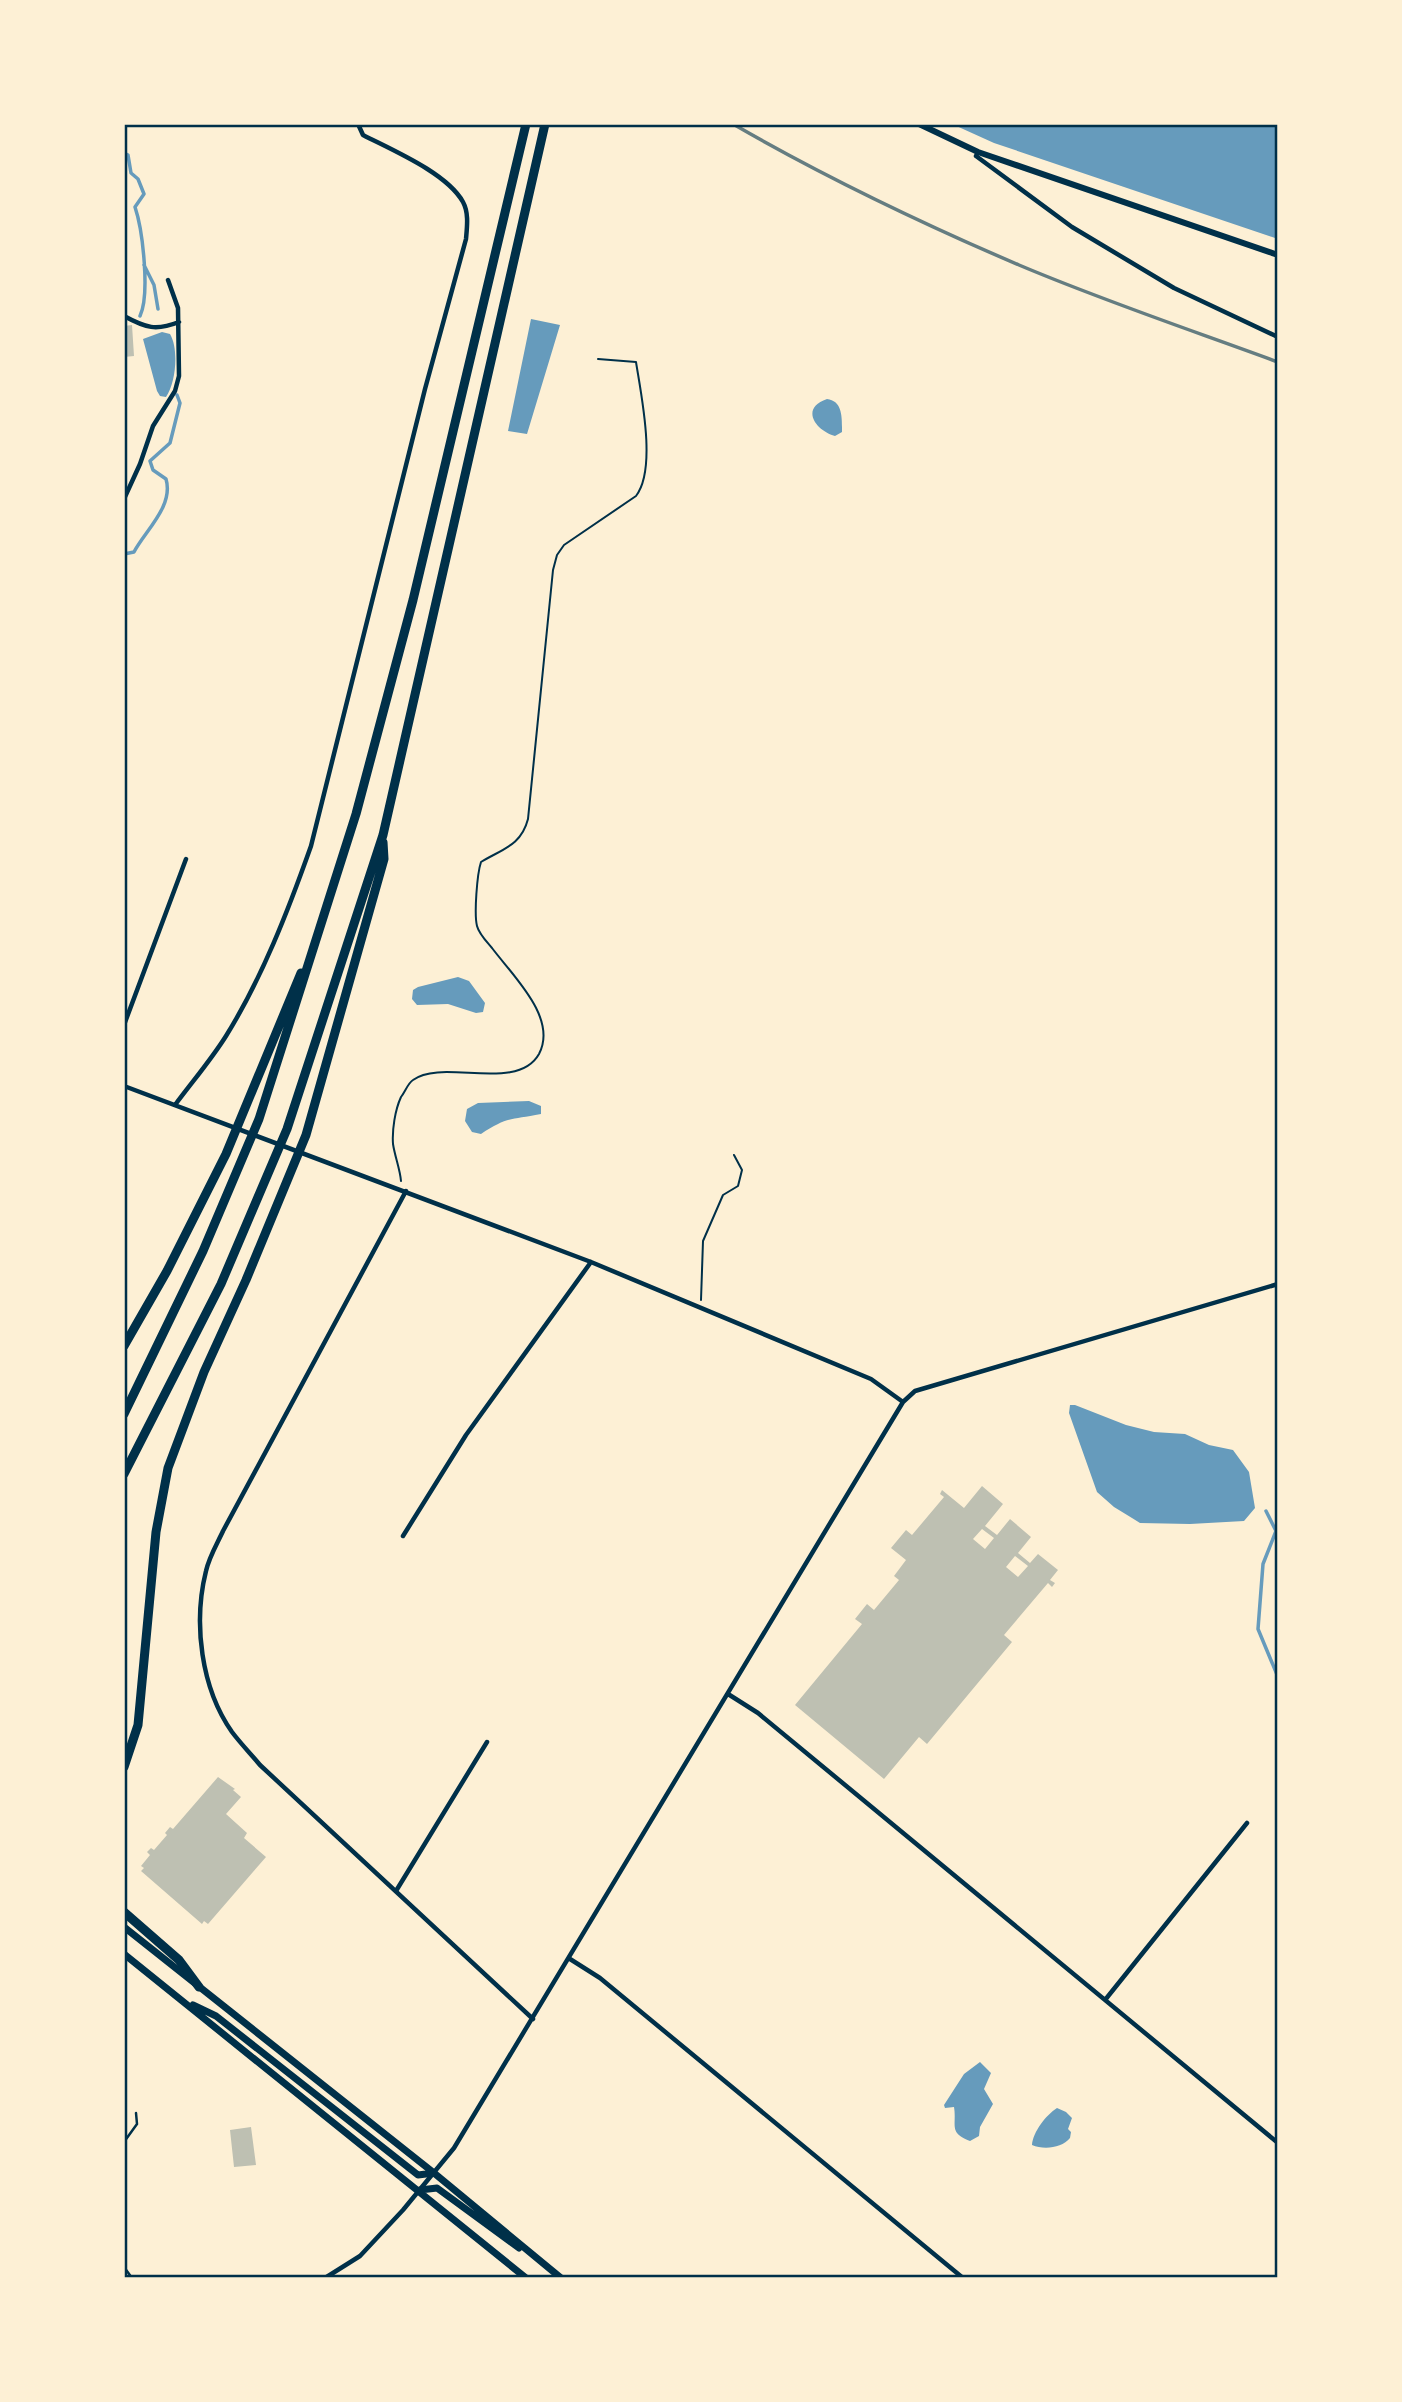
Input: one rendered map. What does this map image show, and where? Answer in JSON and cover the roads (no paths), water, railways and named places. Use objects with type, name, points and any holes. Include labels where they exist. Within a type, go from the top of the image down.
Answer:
[{"type":"highway","points":[[124,1414],[203,1251],[259,1119],[317,940],[356,814],[413,600],[526,124]]},
{"type":"highway","points":[[124,1474],[221,1284],[287,1129],[383,835],[545,124]]},
{"type":"highway","points":[[124,1767],[138,1725],[156,1532],[168,1468],[204,1372],[246,1280],[306,1135],[384,859],[383,835]]},
{"type":"highway","points":[[124,1346],[167,1271],[226,1154],[288,1000],[317,940]]},
{"type":"highway","points":[[124,1912],[179,1960],[199,1987]]},
{"type":"main road","points":[[124,1927],[434,2173],[560,2278]]},
{"type":"main road","points":[[124,1954],[526,2278]]},
{"type":"main road","points":[[180,1999],[216,2016],[418,2175],[434,2173]]},
{"type":"main road","points":[[420,2190],[437,2188],[560,2278]]},
{"type":"street","points":[[175,1105],[225,1036],[248,994],[292,899],[311,846],[422,402],[466,239],[466,210],[454,190],[438,176],[363,135],[358,124]]},
{"type":"street","points":[[919,124],[978,152],[1278,255]]},
{"type":"street","points":[[978,152],[976,156],[1072,228],[1174,288],[1278,337]]},
{"type":"street","points":[[124,499],[153,426],[175,391],[179,376],[178,308],[168,280]]},
{"type":"street","points":[[124,316],[145,327],[165,327],[179,322]]},
{"type":"street","points":[[124,1025],[186,859]]},
{"type":"street","points":[[124,1086],[591,1262],[871,1379],[903,1402]]},
{"type":"street","points":[[405,1191],[223,1531],[206,1569],[200,1607],[202,1646],[207,1675],[217,1704],[231,1731],[260,1765],[533,2019]]},
{"type":"street","points":[[403,1536],[466,1435],[591,1262]]},
{"type":"street","points":[[325,2278],[360,2256],[454,2148],[903,1402],[915,1391],[1278,1284]]},
{"type":"street","points":[[728,1694],[758,1713],[1278,2143]]},
{"type":"street","points":[[396,1891],[487,1742]]},
{"type":"street","points":[[1105,2000],[1247,1823]]},
{"type":"street","points":[[570,1959],[600,1978],[963,2278]]},
{"type":"lane","points":[[124,2141],[137,2124],[136,2113]]},
{"type":"lane","points":[[124,2267],[132,2278]]},
{"type":"water","points":[[952,124],[1278,124],[1278,239],[994,143]]},
{"type":"water","points":[[531,319],[560,325],[527,434],[508,431]]},
{"type":"water","points":[[162,332],[170,334],[175,348],[172,383],[166,397],[160,396],[157,391],[143,339]]},
{"type":"water","points":[[827,399],[836,403],[841,411],[842,432],[835,436],[822,429],[813,419],[814,408]]},
{"type":"water","points":[[458,977],[469,981],[485,1003],[483,1012],[476,1013],[448,1004],[417,1005],[412,999],[413,990],[418,987]]},
{"type":"water","points":[[529,1101],[541,1106],[541,1114],[504,1121],[481,1134],[472,1132],[465,1121],[467,1109],[478,1103]]},
{"type":"water","points":[[1070,1405],[1126,1425],[1154,1432],[1185,1434],[1209,1445],[1233,1450],[1249,1472],[1255,1508],[1244,1521],[1140,1523],[1114,1507],[1097,1492],[1069,1413]]},
{"type":"water","points":[[980,2062],[991,2073],[984,2089],[993,2104],[980,2127],[979,2136],[970,2141],[956,2131],[954,2107],[945,2108],[944,2105],[964,2074]]},
{"type":"water","points":[[1057,2108],[1072,2118],[1068,2129],[1071,2132],[1070,2138],[1052,2147],[1032,2145],[1041,2124]]},
{"type":"waterway","points":[[124,153],[128,155],[131,173],[138,179],[144,194],[135,207],[141,231],[144,263],[145,293],[140,316]]},
{"type":"waterway","points":[[144,265],[154,285],[158,309]]},
{"type":"waterway","points":[[124,554],[134,552],[157,518],[166,499],[166,479],[153,470],[150,461],[170,443],[180,403],[177,395]]},
{"type":"waterway","points":[[1266,1511],[1276,1531],[1263,1564],[1258,1629],[1278,1677]]},
{"type":"railway","points":[[733,124],[838,181],[982,249],[1083,291],[1278,362]]}]
